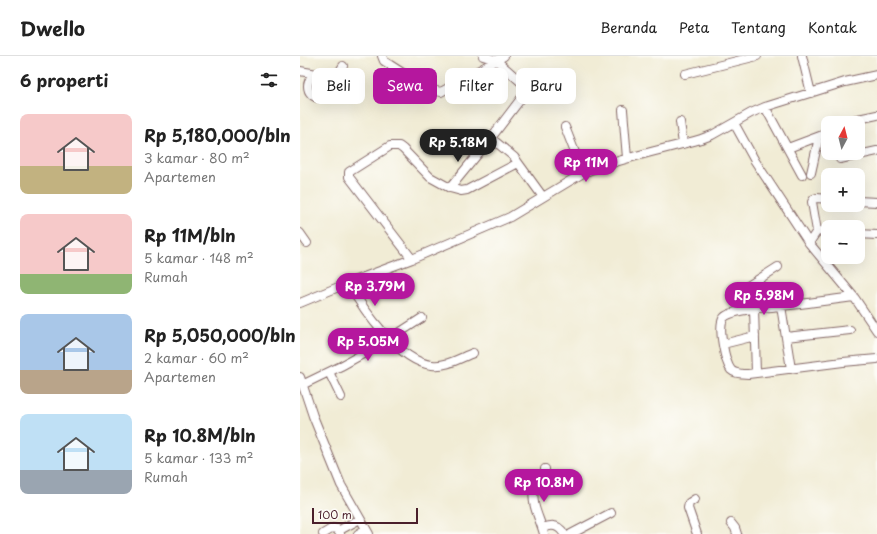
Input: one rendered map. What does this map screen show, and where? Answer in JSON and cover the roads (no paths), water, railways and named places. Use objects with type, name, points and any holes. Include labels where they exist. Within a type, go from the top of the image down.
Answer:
[{"type":"street","points":[[382,56],[382,60],[428,90],[437,92],[446,90],[500,58]]},
{"type":"street","points":[[450,188],[526,92],[522,83],[500,58],[483,56]]},
{"type":"street","points":[[685,74],[757,56]]},
{"type":"street","points":[[802,56],[811,93]]},
{"type":"street","points":[[300,71],[312,73]]},
{"type":"street","points":[[300,303],[412,259],[510,217],[583,173],[612,162],[712,135],[751,113],[765,107],[877,75]]},
{"type":"street","points":[[312,77],[304,84],[312,94]]},
{"type":"street","points":[[765,107],[802,175]]},
{"type":"street","points":[[622,110],[627,158]]},
{"type":"street","points":[[865,118],[877,115]]},
{"type":"street","points":[[680,122],[683,144]]},
{"type":"street","points":[[734,123],[755,161],[809,243],[854,297],[877,331]]},
{"type":"street","points":[[565,127],[583,173]]},
{"type":"street","points":[[788,148],[819,137]]},
{"type":"street","points":[[811,173],[819,137]]},
{"type":"street","points":[[491,138],[509,153],[518,163],[543,197]]},
{"type":"street","points":[[412,259],[349,177],[349,172],[390,146],[399,146],[404,149],[430,177],[450,188],[461,191],[466,190],[518,163]]},
{"type":"street","points":[[865,154],[877,151]]},
{"type":"street","points":[[809,243],[817,231],[812,202],[814,199],[821,198]]},
{"type":"street","points":[[865,201],[877,202]]},
{"type":"street","points":[[817,231],[821,231]]},
{"type":"street","points":[[300,233],[307,243]]},
{"type":"street","points":[[865,234],[877,235]]},
{"type":"street","points":[[756,373],[754,309],[746,289],[748,286],[778,267]]},
{"type":"street","points":[[348,283],[358,300],[388,340],[414,359],[422,363],[443,365],[473,353]]},
{"type":"street","points":[[854,297],[754,309],[725,316],[722,320],[721,327],[728,364],[731,370],[741,374],[877,359]]},
{"type":"street","points":[[781,306],[791,369]]},
{"type":"street","points":[[358,534],[368,532],[341,485],[313,416],[301,381],[328,372],[388,340],[422,318]]},
{"type":"street","points":[[786,336],[850,330]]},
{"type":"street","points":[[723,344],[755,336]]},
{"type":"street","points":[[328,372],[341,397]]},
{"type":"street","points":[[545,469],[545,482]]},
{"type":"street","points":[[561,478],[536,486],[534,492],[536,515],[544,531],[548,526],[554,526],[559,528],[564,534]]},
{"type":"street","points":[[695,499],[689,503],[688,508],[697,534]]},
{"type":"street","points":[[571,534],[611,514]]},
{"type":"street","points":[[323,534],[334,528],[339,532],[360,519]]},
{"type":"street","points":[[731,523],[737,534]]}]
